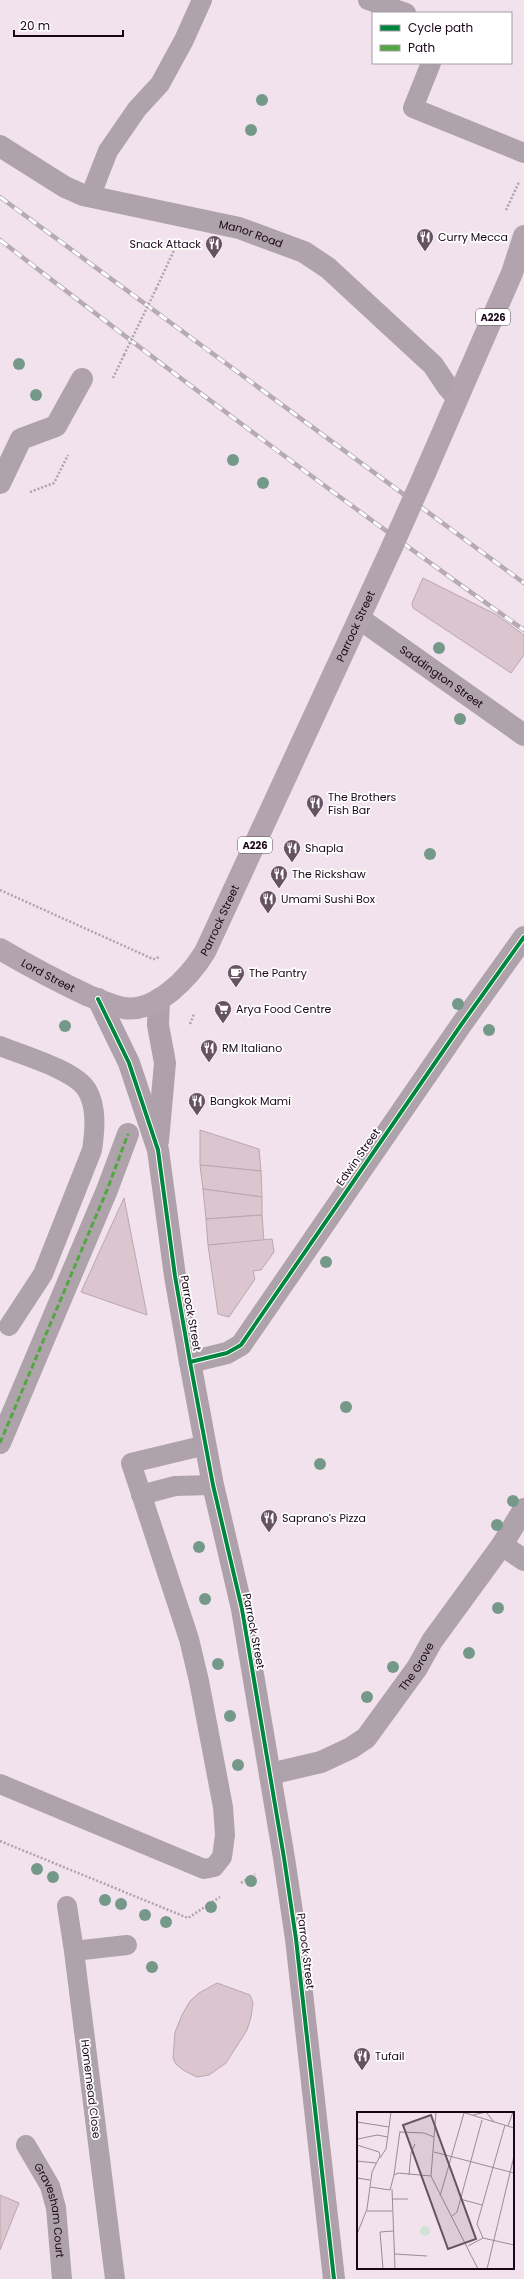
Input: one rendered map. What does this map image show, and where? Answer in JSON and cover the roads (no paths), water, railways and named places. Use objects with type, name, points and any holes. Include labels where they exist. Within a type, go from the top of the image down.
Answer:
[{"type":"main road","name":"Parrock Street","points":[[98,999],[124,1008],[140,1007],[159,999],[177,986],[194,969],[206,952],[360,619],[443,434],[457,397],[512,273],[524,236]]},
{"type":"main road","name":"Lord Street","points":[[0,949],[42,973],[98,999]]},
{"type":"street","name":"Manor Road","points":[[0,146],[65,187],[90,197],[246,230],[279,241],[315,258],[433,365],[447,386],[457,397]]},
{"type":"street","points":[[0,483],[21,439],[56,426],[82,379]]},
{"type":"street","name":"Saddington Street","points":[[360,619],[524,735]]},
{"type":"street","name":"Edwin Street","points":[[190,1362],[227,1353],[241,1344],[447,1044],[524,937]]},
{"type":"street","name":"Parrock Street","points":[[98,999],[129,1063],[158,1150],[175,1276],[190,1362],[214,1485],[242,1609],[296,1940],[334,2279]]},
{"type":"street","name":"Parrock Street","points":[[158,1150],[165,1063],[158,1026],[159,999]]},
{"type":"street","points":[[0,1443],[104,1197],[128,1134]]},
{"type":"street","name":"The Grove","points":[[270,1774],[321,1762],[351,1748],[366,1738],[502,1545],[524,1510]]},
{"type":"street","points":[[502,1545],[524,1560]]},
{"type":"lane","points":[[90,197],[111,146],[137,109],[160,84],[184,40],[202,0]]},
{"type":"lane","points":[[368,0],[403,12]]},
{"type":"lane","points":[[431,64],[413,108],[524,153]]},
{"type":"lane","points":[[0,1046],[71,1075],[86,1089],[94,1112],[92,1150],[43,1274],[9,1326]]},
{"type":"lane","points":[[0,1784],[204,1869],[214,1867],[222,1857],[225,1835],[223,1807],[199,1681],[189,1639],[131,1463],[206,1445]]},
{"type":"lane","points":[[141,1495],[175,1486],[214,1485]]},
{"type":"lane","name":"Homemead Close","points":[[67,1906],[115,2279]]},
{"type":"lane","points":[[74,1951],[127,1945]]},
{"type":"lane","name":"Gravesham Court","points":[[26,2145],[50,2186],[56,2208],[62,2279]]},
{"type":"railway","points":[[0,197],[524,583]]},
{"type":"railway","points":[[0,240],[260,438],[391,535],[524,630]]},
{"type":"place","name":"Curry Mecca","points":[[425,252]]},
{"type":"place","name":"Snack Attack","points":[[214,259]]},
{"type":"place","name":"The Brothers Fish Bar","points":[[315,818]]},
{"type":"place","name":"Shapla","points":[[292,863]]},
{"type":"place","name":"The Rickshaw","points":[[279,889]]},
{"type":"place","name":"Umami Sushi Box","points":[[268,914]]},
{"type":"place","name":"The Pantry","points":[[236,988]]},
{"type":"place","name":"Arya Food Centre","points":[[223,1024]]},
{"type":"place","name":"RM Italiano","points":[[209,1063]]},
{"type":"place","name":"Bangkok Mami","points":[[197,1116]]},
{"type":"place","name":"Saprano's Pizza","points":[[269,1533]]},
{"type":"place","name":"Tufail","points":[[362,2071]]}]
